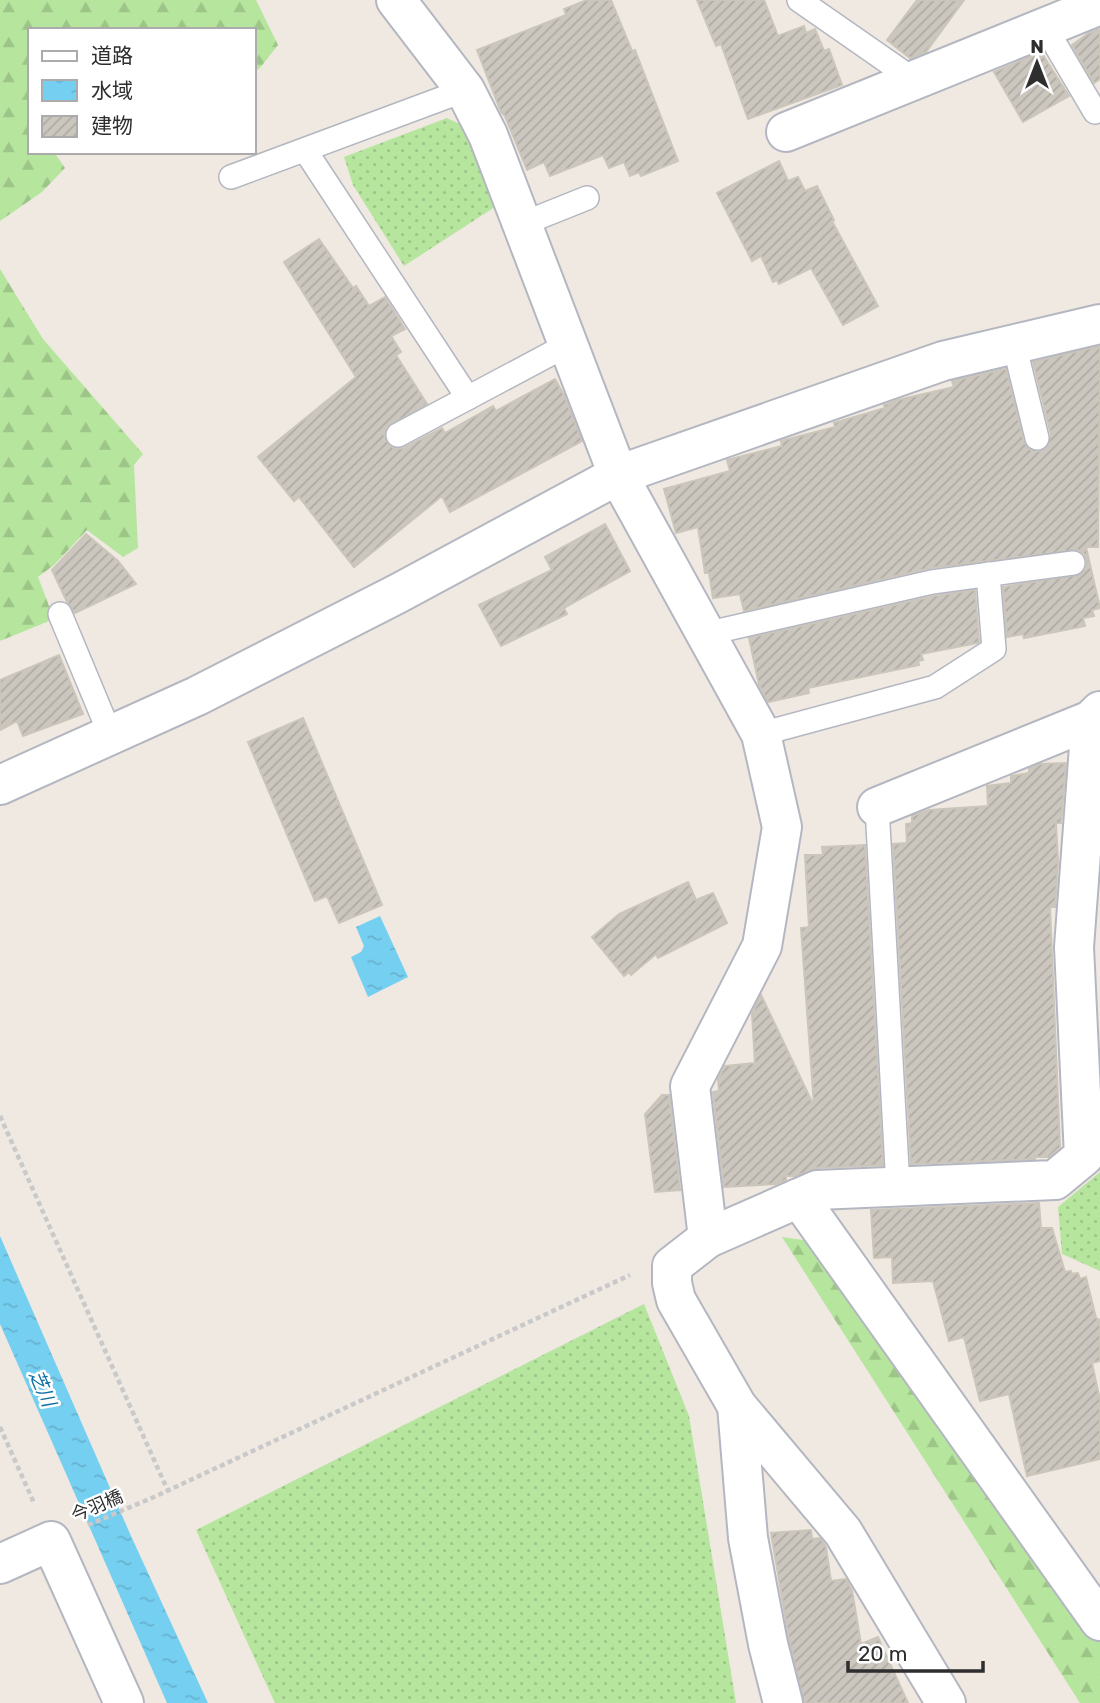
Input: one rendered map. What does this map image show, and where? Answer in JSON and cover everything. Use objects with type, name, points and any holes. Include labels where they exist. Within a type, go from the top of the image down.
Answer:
[{"type":"street","points":[[396,0],[466,90],[488,135],[618,475],[761,734],[782,827],[762,946],[690,1086],[708,1238]]},
{"type":"street","points":[[786,132],[1073,11]]},
{"type":"street","points":[[0,785],[197,696],[397,594],[618,475],[943,361],[1100,324]]},
{"type":"street","points":[[877,807],[1096,715],[1087,953],[1084,1156],[1055,1180],[817,1190],[708,1238],[672,1266],[672,1283],[676,1300],[737,1406],[843,1532],[946,1703]]},
{"type":"street","points":[[799,1198],[1100,1621]]},
{"type":"street","points":[[737,1406],[748,1538],[768,1644],[783,1703]]},
{"type":"street","points":[[0,1564],[51,1541],[124,1703]]},
{"type":"lane","points":[[799,0],[914,80]]},
{"type":"lane","points":[[1073,11],[1095,112]]},
{"type":"lane","points":[[231,177],[466,90]]},
{"type":"lane","points":[[305,150],[468,398]]},
{"type":"lane","points":[[522,224],[587,198]]},
{"type":"lane","points":[[398,435],[569,344]]},
{"type":"lane","points":[[1014,344],[1037,438]]},
{"type":"lane","points":[[705,634],[932,582],[1073,563]]},
{"type":"lane","points":[[761,734],[935,687],[994,649],[988,574]]},
{"type":"lane","points":[[60,614],[110,734]]},
{"type":"lane","points":[[877,807],[898,1187]]},
{"type":"path","points":[[0,1116],[168,1491]]},
{"type":"path","name":"今羽橋","points":[[51,1541],[168,1491],[615,1281],[645,1268],[672,1266]]},
{"type":"path","points":[[0,1427],[51,1541]]},
{"type":"green space","points":[[0,0],[256,0],[278,45],[256,71],[256,28],[28,28],[28,154],[55,154],[65,168],[42,192],[0,221]]},
{"type":"green space","points":[[447,118],[474,131],[504,201],[404,266],[353,185],[344,157]]},
{"type":"green space","points":[[0,269],[43,339],[143,454],[134,465],[138,548],[123,557],[87,530],[54,565],[38,577],[54,619],[0,641]]},
{"type":"green space","points":[[1100,1172],[1100,1271],[1062,1254],[1058,1207]]},
{"type":"green space","points":[[782,1237],[810,1241],[1100,1638],[1100,1703],[1080,1703]]},
{"type":"green space","points":[[644,1304],[689,1416],[736,1703],[275,1703],[196,1530]]},
{"type":"water","points":[[380,916],[408,977],[368,997],[351,957],[361,952],[364,946],[356,927]]},
{"type":"water","name":"芝川","points":[[0,1236],[131,1536],[208,1703],[167,1703],[0,1324]]},
{"type":"building","points":[[587,0],[611,0],[632,51],[635,50],[678,161],[641,176],[639,172],[630,176],[624,162],[609,168],[603,155],[550,176],[544,162],[527,170],[477,50],[566,15],[564,9]]},
{"type":"building","points":[[697,0],[764,0],[778,36],[804,26],[806,33],[815,29],[824,51],[829,49],[842,85],[748,119],[721,44],[716,46]]},
{"type":"building","points":[[917,0],[964,0],[926,52],[910,58],[887,40]]},
{"type":"building","points":[[1100,29],[1100,79],[1094,83],[1072,45]]},
{"type":"building","points":[[1041,52],[1069,96],[1023,122],[994,72]]},
{"type":"building","points":[[779,161],[788,181],[798,177],[805,191],[817,186],[834,220],[832,221],[878,306],[843,325],[811,268],[779,284],[777,280],[773,282],[761,256],[752,261],[717,193]]},
{"type":"building","points":[[319,239],[369,306],[385,297],[405,329],[391,336],[401,352],[396,355],[427,404],[387,427],[384,435],[390,446],[404,448],[442,428],[445,433],[493,406],[496,411],[555,379],[582,441],[450,512],[442,496],[354,567],[299,497],[294,501],[258,457],[356,377],[284,262]]},
{"type":"building","points":[[1100,346],[1098,547],[1086,547],[1100,608],[1092,610],[1094,616],[1083,618],[1085,626],[1024,638],[1023,634],[1007,637],[1003,587],[1081,574],[1086,569],[1087,560],[1078,550],[930,568],[744,611],[740,594],[713,598],[709,573],[705,573],[698,527],[676,533],[664,489],[730,471],[727,460],[782,446],[781,441],[835,427],[834,423],[885,408],[884,405],[898,400],[954,387],[952,381],[1006,369],[1024,442],[1032,451],[1041,451],[1047,448],[1051,435],[1033,362]]},
{"type":"building","points":[[605,524],[630,571],[564,608],[567,614],[501,646],[479,605],[552,570],[545,557]]},
{"type":"building","points":[[86,534],[118,561],[136,584],[75,613],[52,570]]},
{"type":"building","points":[[975,590],[977,643],[921,654],[923,660],[918,661],[919,665],[808,688],[809,693],[768,702],[759,685],[749,638],[934,596]]},
{"type":"building","points":[[59,655],[83,714],[23,736],[17,721],[0,730],[0,680]]},
{"type":"building","points":[[303,718],[382,905],[339,923],[327,896],[315,901],[248,742]]},
{"type":"building","points":[[1066,763],[1061,823],[1056,823],[1058,862],[1055,907],[1050,907],[1060,1147],[1049,1157],[1035,1159],[911,1164],[893,844],[907,843],[906,824],[912,823],[912,816],[929,810],[988,806],[987,786],[1011,783],[1011,776],[1029,773],[1029,769],[1040,764]]},
{"type":"building","points":[[865,845],[883,1165],[816,1168],[796,1176],[786,1176],[786,1180],[776,1184],[724,1187],[713,1092],[719,1091],[718,1079],[725,1066],[755,1063],[752,1014],[761,995],[814,1106],[801,928],[809,927],[805,855],[823,855],[822,847]]},
{"type":"building","points":[[688,882],[696,900],[713,893],[727,923],[658,958],[656,954],[631,975],[629,972],[624,976],[592,937],[619,914]]},
{"type":"building","points":[[662,1095],[669,1095],[680,1190],[655,1192],[645,1114]]},
{"type":"building","points":[[1039,1203],[1041,1228],[1052,1228],[1065,1272],[1078,1273],[1080,1279],[1086,1277],[1096,1318],[1100,1320],[1100,1361],[1092,1363],[1100,1400],[1100,1459],[1027,1476],[1009,1394],[980,1401],[964,1337],[949,1341],[933,1281],[893,1283],[892,1257],[874,1258],[871,1210]]},
{"type":"building","points":[[811,1530],[812,1539],[820,1538],[826,1547],[831,1581],[846,1579],[852,1590],[861,1644],[878,1637],[908,1703],[804,1703],[789,1639],[771,1533]]}]
